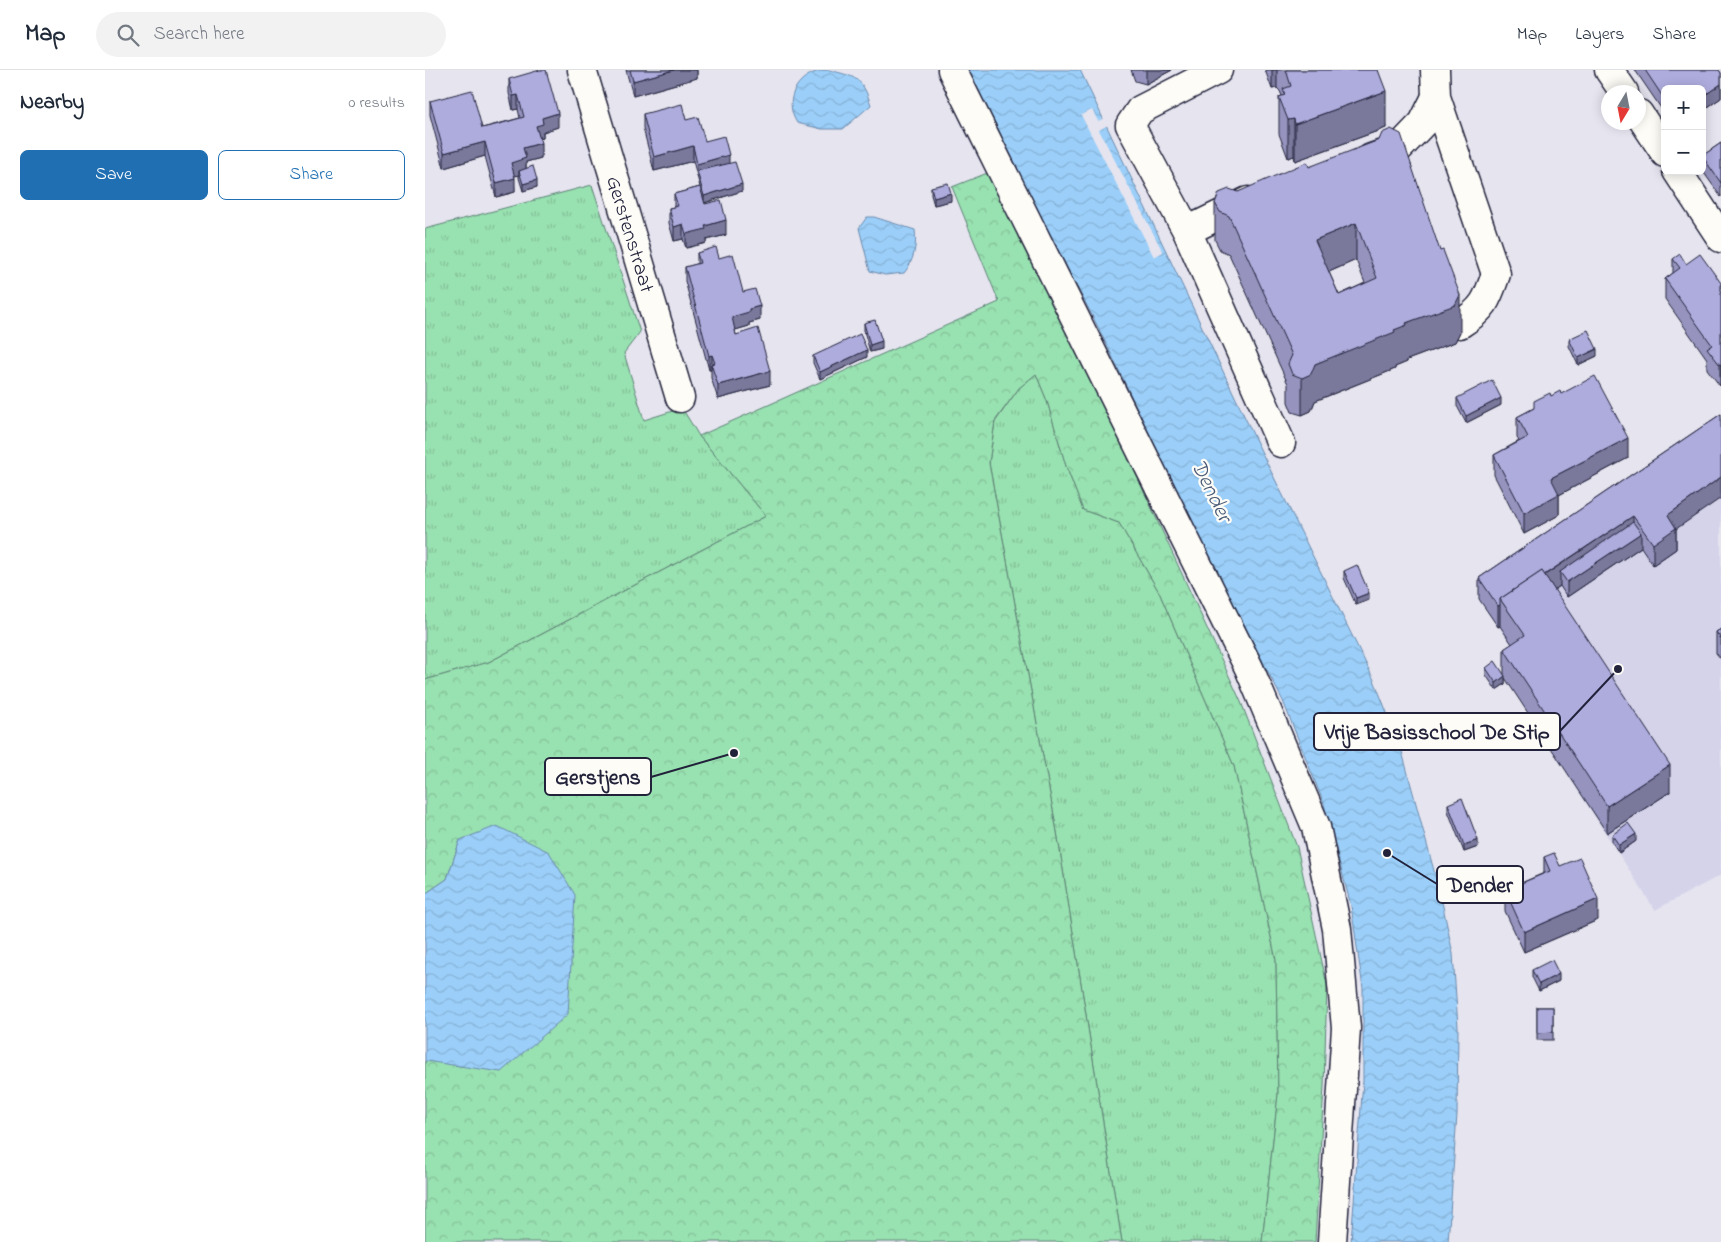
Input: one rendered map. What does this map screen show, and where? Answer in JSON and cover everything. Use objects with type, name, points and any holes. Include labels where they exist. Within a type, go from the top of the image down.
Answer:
[{"type":"street","name":"Gerstenstraat","points":[[582,70],[680,398]]},
{"type":"street","points":[[953,70],[1249,668],[1315,827],[1337,929],[1347,1028],[1332,1242]]},
{"type":"street","points":[[1218,70],[1140,110],[1130,125],[1187,231],[1281,443]]},
{"type":"street","points":[[1435,70],[1436,97],[1496,274],[1489,294],[1477,313],[1460,324]]},
{"type":"street","points":[[1609,70],[1619,85]]},
{"type":"street","points":[[1343,167],[1399,148],[1423,123],[1436,97]]},
{"type":"street","points":[[1646,124],[1661,147]]},
{"type":"street","points":[[1680,175],[1721,238]]},
{"type":"street","points":[[1187,231],[1269,192]]},
{"type":"shaded area","points":[[1721,416],[1721,875],[1655,910],[1504,676],[1514,648],[1479,599]]},
{"type":"green space","points":[[990,172],[1075,342],[1241,702],[1297,847],[1327,985],[1324,1086],[1315,1242],[1262,1242],[1278,1094],[1276,960],[1234,766],[1159,592],[1119,523],[1083,510],[1066,466],[1047,401],[1036,374],[1019,388],[995,421],[989,463],[1057,832],[1122,1242],[425,1242],[425,1061],[428,1061],[460,840],[447,879],[425,894],[425,680],[489,662],[766,516],[699,436],[999,302],[952,187]]},
{"type":"green space","points":[[592,185],[640,332],[624,353],[644,420],[679,409],[685,413],[699,436],[766,516],[489,662],[425,680],[425,229]]},
{"type":"green space","points":[[1036,374],[1047,401],[1066,466],[1083,510],[1119,523],[1159,592],[1234,766],[1276,960],[1278,1094],[1262,1242],[1122,1242],[1057,832],[989,463],[995,422],[1019,388]]},
{"type":"water","points":[[829,70],[846,74],[861,83],[871,105],[843,129],[822,129],[797,123],[791,104],[792,95],[796,87],[810,75],[819,71]]},
{"type":"water","points":[[967,70],[1080,70],[1258,445],[1374,680],[1401,748],[1441,897],[1453,954],[1458,1027],[1457,1114],[1448,1242],[1351,1242],[1363,1081],[1363,988],[1351,906],[1324,804],[1283,701],[1206,551],[1096,323],[994,128]]},
{"type":"water","points":[[867,217],[874,217],[915,230],[914,253],[904,273],[885,275],[870,271],[859,228]]},
{"type":"water","points":[[497,826],[549,852],[575,895],[568,1014],[501,1072],[425,1061],[425,894],[447,879],[460,840]]},
{"type":"pier","points":[[1092,110],[1098,121],[1105,118],[1108,125],[1099,130],[1163,252],[1154,257],[1081,115]]},
{"type":"building","points":[[546,70],[558,113],[542,118],[543,124],[536,126],[541,143],[523,148],[526,158],[511,163],[515,178],[496,183],[485,142],[444,153],[430,101],[472,90],[482,128],[524,117],[518,95],[513,96],[509,79]]},
{"type":"building","points":[[630,70],[674,70],[633,81]]},
{"type":"building","points":[[1286,70],[1378,70],[1386,91],[1295,124],[1294,119],[1288,120],[1279,97],[1285,95],[1283,89],[1291,86]]},
{"type":"building","points":[[1645,70],[1719,70],[1721,73],[1721,84],[1706,94],[1706,85],[1661,85],[1661,94]]},
{"type":"building","points":[[682,104],[686,120],[698,117],[705,141],[724,136],[729,155],[697,164],[693,146],[654,157],[643,114]]},
{"type":"building","points":[[1391,129],[1401,134],[1440,251],[1443,250],[1460,295],[1455,305],[1406,323],[1407,325],[1394,330],[1395,332],[1315,364],[1311,374],[1302,378],[1292,374],[1288,364],[1292,355],[1229,216],[1220,212],[1215,203],[1219,193],[1229,189],[1238,192],[1307,162],[1309,167],[1379,140],[1382,133]],"holes":[[[1356,223],[1377,278],[1339,295],[1315,240]]]},
{"type":"building","points":[[1721,143],[1721,183],[1706,162],[1706,153]]},
{"type":"building","points":[[735,162],[742,184],[704,196],[697,171]]},
{"type":"building","points":[[533,166],[537,180],[523,184],[519,171]]},
{"type":"building","points":[[948,183],[951,193],[934,198],[931,187]]},
{"type":"building","points":[[700,187],[705,204],[721,200],[726,220],[705,226],[706,229],[686,234],[683,224],[674,227],[669,208],[678,206],[674,194]]},
{"type":"building","points":[[716,247],[719,258],[733,254],[743,292],[755,289],[760,306],[749,309],[749,312],[732,317],[736,335],[758,328],[770,371],[718,385],[711,364],[715,363],[712,355],[709,356],[685,267],[700,263],[697,253]]},
{"type":"building","points":[[1680,254],[1686,264],[1700,254],[1721,283],[1720,365],[1707,348],[1712,345],[1665,279],[1680,268],[1673,259]]},
{"type":"building","points":[[875,320],[882,341],[870,345],[864,323]]},
{"type":"building","points":[[1588,330],[1597,349],[1578,358],[1569,339]]},
{"type":"building","points":[[860,334],[867,350],[820,372],[813,356]]},
{"type":"building","points":[[1595,376],[1628,438],[1551,478],[1559,494],[1524,513],[1494,455],[1528,437],[1517,417],[1534,408],[1534,401],[1550,393],[1551,396],[1560,391],[1561,394]]},
{"type":"building","points":[[1492,380],[1501,398],[1466,416],[1457,398]]},
{"type":"building","points":[[1721,414],[1721,477],[1668,515],[1676,528],[1653,544],[1633,516],[1544,575],[1542,571],[1500,599],[1500,605],[1498,606],[1479,578]]},
{"type":"building","points":[[1633,522],[1641,533],[1567,582],[1560,572]]},
{"type":"building","points":[[1357,565],[1369,593],[1356,598],[1344,571]]},
{"type":"building","points":[[1542,571],[1670,765],[1607,806],[1504,649],[1525,635],[1500,599]]},
{"type":"building","points":[[1721,629],[1721,639],[1716,632]]},
{"type":"building","points":[[1495,661],[1505,676],[1496,683],[1486,668]]},
{"type":"building","points":[[1462,798],[1478,840],[1464,845],[1448,804]]},
{"type":"building","points":[[1628,823],[1636,834],[1619,845],[1612,835]]},
{"type":"building","points":[[1554,853],[1560,866],[1580,858],[1598,899],[1524,932],[1505,890],[1550,871],[1544,857]]},
{"type":"building","points":[[1552,960],[1559,974],[1539,984],[1532,970]]},
{"type":"building","points":[[1537,1007],[1553,1007],[1553,1032],[1537,1033]]},
{"type":"place","name":"Vrije Basisschool De Stip","points":[[1618,669]]},
{"type":"place","name":"Gerstjens","points":[[734,753]]},
{"type":"place","name":"Dender","points":[[1387,853]]}]
